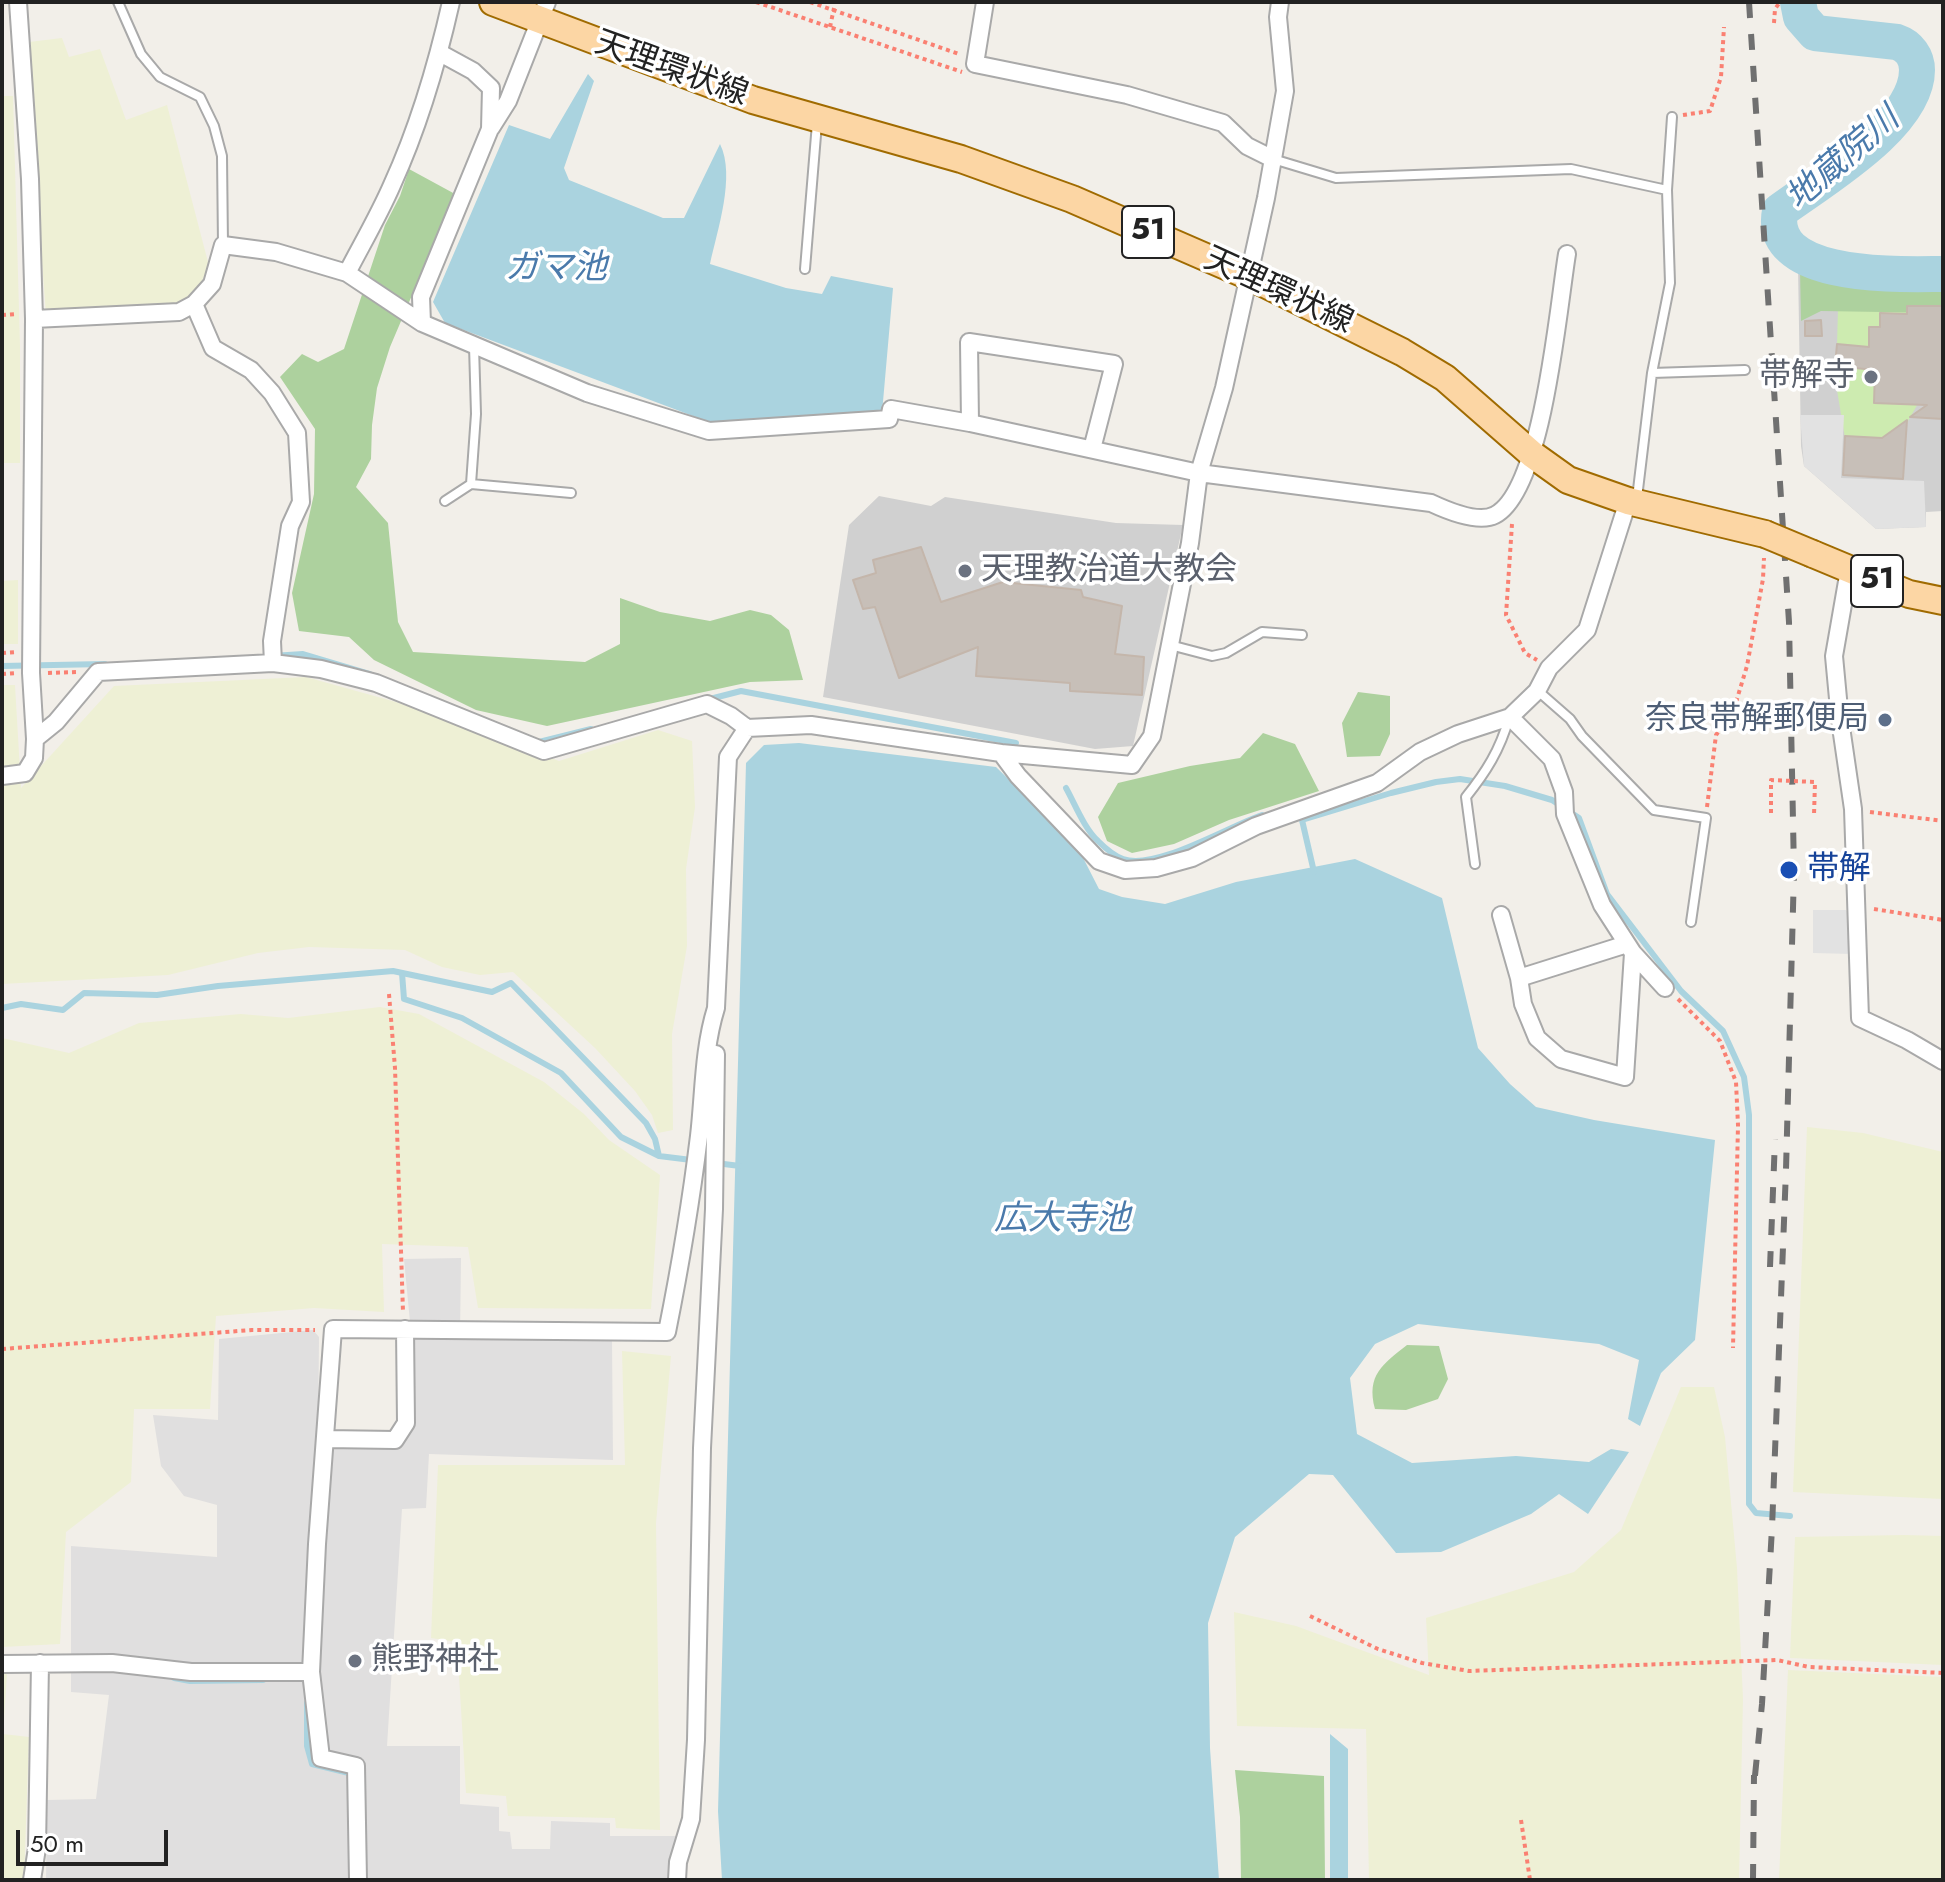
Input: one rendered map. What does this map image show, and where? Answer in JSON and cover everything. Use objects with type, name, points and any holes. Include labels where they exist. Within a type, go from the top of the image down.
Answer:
[{"type":"main road","name":"天理環状線","points":[[493,2],[543,11],[753,100],[961,159],[1072,199],[1340,319],[1445,378],[1533,455],[1568,480],[1632,502],[1765,534],[1909,594],[1943,601]]},
{"type":"street","points":[[2,776],[25,773],[34,758],[35,739],[31,673],[34,319],[30,179],[18,2]]},
{"type":"street","points":[[347,273],[392,184],[422,109],[440,53],[451,2]]},
{"type":"street","points":[[985,2],[975,64],[1127,95],[1223,123],[1247,146],[1273,159]]},
{"type":"street","points":[[35,739],[56,722],[98,672],[272,653],[376,683],[544,751],[707,704],[747,728],[811,725],[1001,753],[1132,765],[1152,736],[1190,543],[1199,473],[1224,388],[1273,159],[1285,91],[1278,17],[1280,2]]},
{"type":"street","points":[[422,323],[421,297],[490,129],[508,101],[543,11]]},
{"type":"street","points":[[440,53],[473,71],[491,88],[490,129]]},
{"type":"street","points":[[34,319],[179,312],[194,304],[212,284],[223,245],[276,252],[347,273],[422,323],[587,393],[709,431],[889,419],[891,409],[1199,473],[1431,503],[1456,515],[1491,518],[1507,507],[1533,455],[1567,254]]},
{"type":"street","points":[[194,304],[213,348],[251,370],[272,393],[297,433],[301,502],[290,526],[272,653]]},
{"type":"street","points":[[970,423],[969,342],[1114,364],[1092,449]]},
{"type":"street","points":[[1001,753],[1018,776],[1099,861],[1125,870],[1192,858],[1256,826],[1377,783],[1420,752],[1458,734],[1510,717],[1537,691],[1549,668],[1587,630],[1632,502]]},
{"type":"street","points":[[1849,570],[1834,656],[1853,809],[1860,1018],[1943,1061]]},
{"type":"street","points":[[1510,717],[1552,759],[1564,792],[1565,814],[1602,905],[1630,949],[1665,988]]},
{"type":"street","points":[[677,1880],[678,1862],[691,1819],[696,1740],[702,1448],[714,1209],[716,1008],[728,757],[747,728]]},
{"type":"street","points":[[1501,915],[1523,1004],[1537,1038],[1561,1059],[1625,1077],[1630,949]]},
{"type":"street","points":[[1519,978],[1630,949]]},
{"type":"street","points":[[358,1880],[356,1766],[321,1758],[311,1672],[333,1329],[667,1332],[699,1134],[707,1035],[716,1008]]},
{"type":"street","points":[[326,1439],[395,1440],[406,1423],[405,1329]]},
{"type":"street","points":[[32,1880],[37,1848],[40,1663]]},
{"type":"street","points":[[2,1664],[112,1663],[191,1672],[311,1672]]},
{"type":"lane","points":[[118,2],[141,54],[160,77],[200,97],[214,126],[222,156],[223,245]]},
{"type":"lane","points":[[1632,502],[1670,283],[1667,190],[1672,117]]},
{"type":"lane","points":[[805,269],[817,119]]},
{"type":"lane","points":[[1273,159],[1336,178],[1571,169],[1667,190]]},
{"type":"lane","points":[[471,484],[476,414],[474,346]]},
{"type":"lane","points":[[1652,373],[1745,370]]},
{"type":"lane","points":[[445,501],[471,484],[571,493]]},
{"type":"lane","points":[[1170,645],[1212,656],[1226,653],[1262,632],[1302,635]]},
{"type":"lane","points":[[1537,691],[1570,719],[1582,736],[1654,810],[1706,818],[1691,922]]},
{"type":"lane","points":[[1475,864],[1466,797],[1501,746],[1510,717]]},
{"type":"path","points":[[810,2],[965,56],[975,64]]},
{"type":"path","points":[[1774,23],[1775,9],[1780,2]]},
{"type":"path","points":[[830,27],[834,8]]},
{"type":"path","points":[[1672,117],[1710,111],[1721,77],[1724,27]]},
{"type":"path","points":[[1507,507],[1512,522],[1506,615],[1525,653],[1549,668]]},
{"type":"path","points":[[1706,818],[1716,735],[1733,712],[1747,666],[1763,579],[1765,534]]},
{"type":"path","points":[[31,673],[98,672]]},
{"type":"path","points":[[1771,813],[1771,780],[1815,782],[1814,815]]},
{"type":"path","points":[[1853,809],[1943,821]]},
{"type":"path","points":[[1856,901],[1870,908],[1943,920]]},
{"type":"path","points":[[1665,988],[1720,1041],[1736,1082],[1738,1125],[1733,1348]]},
{"type":"path","points":[[389,994],[395,1068],[405,1329]]},
{"type":"path","points":[[2,1349],[252,1330],[333,1329]]},
{"type":"path","points":[[1310,1616],[1378,1649],[1422,1663],[1469,1671],[1777,1660],[1809,1667],[1943,1673]]},
{"type":"path","points":[[1521,1820],[1530,1880]]},
{"type":"shaded area","name":"帯解寺","points":[[1798,266],[1842,283],[1943,286],[1943,511],[1926,512],[1926,527],[1876,529],[1804,466]]},
{"type":"shaded area","points":[[1800,415],[1844,415],[1841,478],[1924,481],[1926,527],[1876,529],[1804,466]]},
{"type":"shaded area","points":[[879,496],[931,506],[945,497],[1116,523],[1183,525],[1133,746],[1095,749],[823,697],[849,525]]},
{"type":"shaded area","points":[[1813,910],[1846,910],[1852,920],[1852,954],[1813,953]]},
{"type":"shaded area","points":[[461,1258],[460,1337],[612,1339],[613,1460],[429,1454],[426,1508],[402,1509],[387,1746],[460,1746],[460,1804],[499,1807],[499,1831],[510,1832],[512,1849],[550,1849],[551,1821],[610,1823],[610,1836],[677,1836],[671,1880],[46,1880],[47,1800],[96,1799],[109,1695],[71,1692],[71,1546],[217,1557],[217,1505],[184,1496],[161,1466],[153,1415],[218,1420],[219,1339],[313,1330],[319,1337],[318,1446],[403,1444],[412,1428],[412,1343],[404,1259]]},
{"type":"green space","points":[[62,38],[69,57],[100,49],[126,120],[167,105],[209,266],[200,285],[185,300],[167,306],[46,314],[26,53],[29,42]]},
{"type":"green space","points":[[2,96],[13,96],[20,463],[2,463]]},
{"type":"green space","points":[[409,169],[455,194],[390,347],[377,388],[371,459],[356,487],[388,523],[398,622],[413,652],[585,662],[620,644],[620,598],[660,612],[710,621],[750,610],[771,615],[789,630],[803,680],[750,682],[547,726],[476,710],[374,660],[349,637],[299,631],[292,593],[314,494],[315,429],[280,377],[302,354],[318,362],[344,349],[385,225]]},
{"type":"green space","points":[[1800,269],[1843,285],[1943,287],[1943,313],[1821,311],[1801,321]]},
{"type":"green space","points":[[1838,308],[1939,309],[1936,372],[1896,442],[1845,438],[1836,384]]},
{"type":"green space","points":[[18,580],[18,644],[2,644],[2,581]]},
{"type":"green space","points":[[306,677],[396,702],[559,761],[658,730],[692,741],[695,807],[686,869],[687,946],[672,1034],[673,1130],[658,1133],[652,1115],[635,1091],[595,1048],[513,972],[480,975],[442,967],[405,950],[309,947],[258,953],[168,975],[2,984],[2,685],[15,685],[21,788],[114,686]]},
{"type":"green space","points":[[1358,692],[1390,696],[1390,734],[1380,756],[1347,757],[1342,723]]},
{"type":"green space","points":[[1263,733],[1295,744],[1319,791],[1229,820],[1174,844],[1132,853],[1107,841],[1098,817],[1118,783],[1240,758]]},
{"type":"green space","points":[[380,1007],[419,1014],[544,1082],[584,1114],[609,1140],[660,1175],[651,1309],[478,1308],[468,1247],[382,1244],[384,1312],[314,1308],[216,1316],[210,1409],[134,1409],[131,1482],[66,1532],[60,1644],[2,1647],[2,1038],[69,1053],[139,1023],[241,1014],[288,1018]]},
{"type":"green space","points":[[1807,1127],[1863,1133],[1943,1152],[1943,1499],[1793,1492]]},
{"type":"green space","points":[[1407,1345],[1439,1346],[1448,1379],[1438,1399],[1406,1410],[1375,1409],[1373,1387],[1379,1371]]},
{"type":"green space","points":[[622,1351],[671,1356],[656,1523],[660,1830],[616,1828],[615,1818],[508,1816],[506,1796],[466,1793],[457,1642],[431,1638],[438,1465],[625,1465]]},
{"type":"green space","points":[[1681,1387],[1714,1387],[1725,1437],[1737,1568],[1743,1699],[1739,1880],[1369,1880],[1366,1729],[1237,1726],[1234,1612],[1296,1626],[1429,1675],[1426,1618],[1574,1572],[1621,1530]]},
{"type":"green space","points":[[1943,1536],[1943,1665],[1790,1658],[1795,1537]]},
{"type":"green space","points":[[1788,1670],[1943,1677],[1943,1880],[1779,1880]]},
{"type":"green space","points":[[2,1674],[7,1674],[3,1734],[29,1737],[24,1880],[2,1880]]},
{"type":"green space","points":[[1235,1770],[1324,1776],[1325,1880],[1241,1880],[1240,1817]]},
{"type":"water","name":"ガマ池","points":[[588,74],[594,81],[564,168],[569,180],[663,218],[684,218],[720,144],[726,187],[710,264],[786,288],[822,294],[831,276],[893,288],[882,413],[709,422],[445,323],[433,302],[509,125],[550,139]]},
{"type":"water","name":"広大寺池","points":[[799,743],[996,767],[1077,846],[1099,889],[1122,897],[1165,904],[1236,882],[1355,859],[1442,898],[1478,1048],[1510,1084],[1536,1107],[1715,1140],[1695,1340],[1661,1373],[1640,1426],[1628,1419],[1639,1360],[1599,1344],[1418,1324],[1375,1344],[1350,1378],[1357,1434],[1412,1463],[1516,1456],[1589,1462],[1611,1449],[1629,1452],[1588,1514],[1559,1494],[1531,1514],[1441,1552],[1396,1553],[1333,1475],[1309,1474],[1235,1537],[1208,1623],[1210,1748],[1219,1880],[722,1880],[718,1811],[746,763],[764,745]]},
{"type":"water","points":[[1330,1734],[1348,1749],[1348,1880],[1330,1880]]},
{"type":"building","points":[[1907,306],[1943,306],[1943,419],[1910,417],[1927,405],[1874,403],[1875,370],[1835,366],[1837,344],[1869,347],[1869,327],[1880,327],[1880,313],[1907,314]]},
{"type":"building","points":[[1821,320],[1822,336],[1805,336],[1805,321]]},
{"type":"building","points":[[1907,420],[1903,479],[1843,475],[1845,436],[1882,438]]},
{"type":"building","points":[[921,547],[941,602],[1003,582],[1081,590],[1083,597],[1122,606],[1115,654],[1144,657],[1142,695],[1070,691],[1070,683],[976,676],[978,647],[899,678],[875,607],[863,609],[853,580],[876,573],[873,560]]},
{"type":"waterway","name":"地蔵院川","points":[[1798,2],[1801,17],[1815,33],[1897,42],[1912,53],[1917,70],[1913,91],[1902,111],[1885,131],[1842,167],[1780,211],[1781,234],[1794,250],[1815,262],[1841,269],[1870,273],[1943,274]]},
{"type":"waterway","points":[[272,656],[303,654],[370,674]]},
{"type":"waterway","points":[[2,666],[105,664]]},
{"type":"waterway","points":[[706,700],[741,691],[1016,743]]},
{"type":"waterway","points":[[535,743],[591,729]]},
{"type":"waterway","points":[[1314,872],[1302,820],[1436,782],[1460,779],[1505,786],[1552,800],[1579,818],[1607,894],[1681,991],[1723,1031],[1744,1077],[1749,1115],[1749,1504],[1756,1513],[1790,1516]]},
{"type":"waterway","points":[[1066,788],[1093,836],[1120,858],[1137,861],[1154,859],[1192,846],[1262,815]]},
{"type":"waterway","points":[[2,1008],[21,1004],[63,1010],[84,993],[157,995],[218,986],[393,971],[492,992],[511,983],[646,1123],[655,1139],[659,1156]]},
{"type":"waterway","points":[[402,973],[404,999],[462,1018],[561,1073],[621,1137],[659,1156],[740,1166]]},
{"type":"waterway","points":[[174,1678],[190,1681],[263,1680]]},
{"type":"waterway","points":[[307,1703],[307,1746],[312,1764],[353,1774]]},
{"type":"railway","points":[[1749,2],[1789,622],[1794,871],[1772,1528],[1754,1786]]},
{"type":"railway","points":[[1770,1267],[1775,1139]]},
{"type":"railway","points":[[1753,1880],[1754,1775]]},
{"type":"place","name":"帯解寺","points":[[1871,377]]},
{"type":"place","name":"天理教治道大教会","points":[[965,571]]},
{"type":"place","name":"奈良帯解郵便局","points":[[1885,720]]},
{"type":"place","name":"帯解","points":[[1789,870]]},
{"type":"place","name":"熊野神社","points":[[355,1661]]}]
